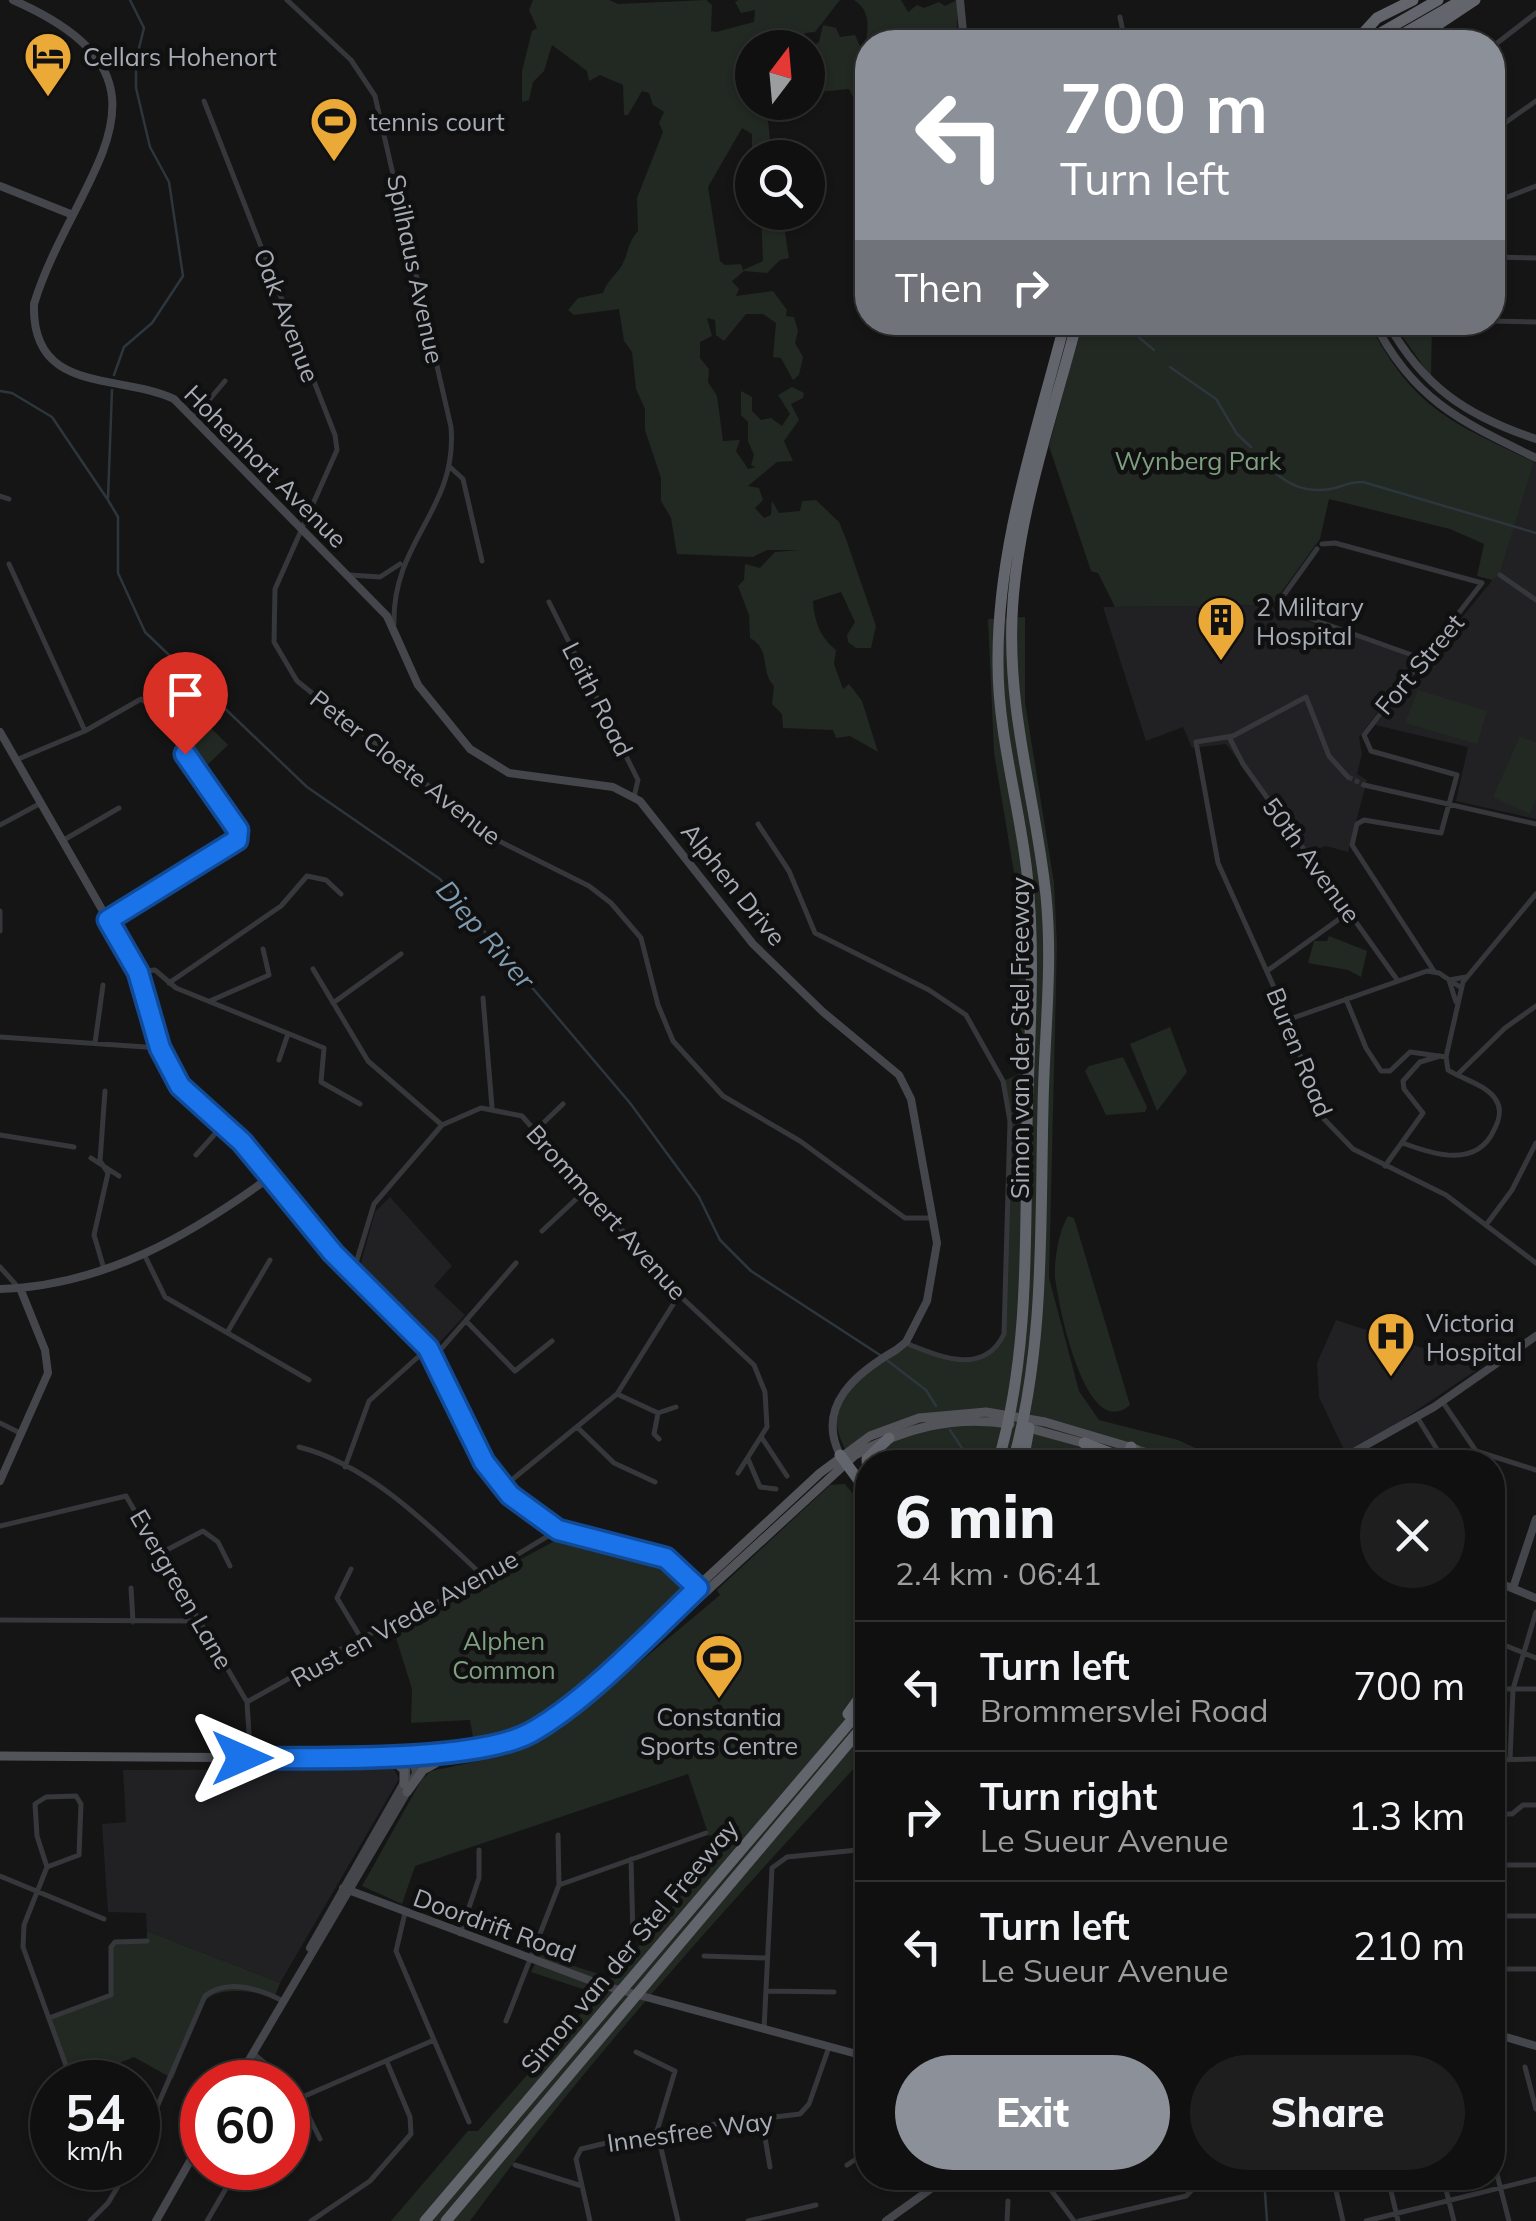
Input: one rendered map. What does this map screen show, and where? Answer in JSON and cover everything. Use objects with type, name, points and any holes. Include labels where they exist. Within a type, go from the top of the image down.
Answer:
[{"type":"highway","points":[[1370,30],[1377,18],[1413,0]]},
{"type":"highway","points":[[1384,30],[1438,0]]},
{"type":"highway","points":[[1410,30],[1462,0]]},
{"type":"highway","points":[[1430,30],[1475,0]]},
{"type":"highway","name":"Simon van der Stel Freeway","points":[[1023,1441],[1034,1358],[1047,906],[1016,728],[1012,618],[1023,526],[1054,412],[1063,335]]},
{"type":"highway","name":"Simon van der Stel Freeway","points":[[998,1450],[1010,1401],[1023,1296],[1030,908],[1001,728],[998,660],[1002,579],[1015,506],[1072,335]]},
{"type":"highway","points":[[876,1450],[889,1438]]},
{"type":"highway","points":[[1019,1450],[1023,1441]]},
{"type":"highway","points":[[1023,1441],[1023,1450]]},
{"type":"highway","points":[[1084,1443],[1102,1450]]},
{"type":"highway","points":[[845,1457],[855,1467]]},
{"type":"highway","points":[[845,1457],[855,1473]]},
{"type":"highway","points":[[804,1774],[855,1704]]},
{"type":"highway","name":"Simon van der Stel Freeway","points":[[426,2221],[855,1715]]},
{"type":"highway","name":"Simon van der Stel Freeway","points":[[446,2221],[855,1735]]},
{"type":"highway","points":[[828,1767],[855,1742]]},
{"type":"highway","points":[[416,2221],[508,2122]]},
{"type":"highway","points":[[454,2221],[520,2134]]},
{"type":"main road","points":[[856,1450],[900,1423],[971,1411],[1018,1415],[1111,1450]]},
{"type":"main road","points":[[861,1450],[938,1423],[982,1420],[1084,1443]]},
{"type":"main road","points":[[0,1756],[349,1758],[458,1756],[501,1750],[557,1725],[855,1451]]},
{"type":"main road","points":[[845,1457],[855,1453]]},
{"type":"main road","points":[[349,1758],[410,1757],[500,1744],[529,1733],[572,1702],[701,1590]]},
{"type":"main road","points":[[406,1788],[429,1765],[458,1756]]},
{"type":"main road","points":[[386,1760],[403,1767],[406,1788]]},
{"type":"street","name":"Hohenhort Avenue","points":[[13,0],[54,18],[80,37],[111,87],[110,135],[34,304],[42,343],[67,373],[157,391],[194,418],[347,574]]},
{"type":"street","name":"Spilhaus Avenue","points":[[287,0],[351,60],[383,118],[451,427],[450,467],[436,504],[402,562],[394,591],[394,624]]},
{"type":"street","points":[[960,0],[963,30]]},
{"type":"street","points":[[1505,37],[1536,13]]},
{"type":"street","points":[[1120,17],[1123,30]]},
{"type":"street","name":"Oak Avenue","points":[[204,101],[335,435],[332,468],[301,526]]},
{"type":"street","points":[[1505,123],[1536,101]]},
{"type":"street","points":[[0,186],[73,216]]},
{"type":"street","points":[[1505,198],[1536,186]]},
{"type":"street","points":[[1505,257],[1536,258]]},
{"type":"street","points":[[1505,321],[1536,322]]},
{"type":"street","points":[[1382,335],[1407,374],[1435,404],[1536,458]]},
{"type":"street","points":[[1396,335],[1422,376],[1441,395],[1474,416],[1536,438]]},
{"type":"street","points":[[194,418],[225,381]]},
{"type":"street","points":[[450,467],[463,478],[482,561]]},
{"type":"street","points":[[0,496],[9,499]]},
{"type":"street","name":"Peter Cloete Avenue","points":[[301,526],[272,608],[274,642],[297,681],[495,839],[589,886],[611,903],[640,938],[658,1005],[673,1040],[723,1096],[800,1141],[906,1218],[935,1218]]},
{"type":"street","name":"Fort Street","points":[[1423,659],[1284,610],[1280,603],[1319,546],[1335,543],[1478,579],[1481,588],[1423,659],[1368,724],[1364,743],[1374,752],[1455,771],[1450,805]]},
{"type":"street","points":[[347,574],[380,577],[402,562]]},
{"type":"street","points":[[9,564],[85,731]]},
{"type":"street","name":"Alphen Drive","points":[[347,574],[394,624],[426,697],[459,738],[483,759],[520,776],[598,784],[634,797],[650,810],[764,955],[899,1075],[911,1100],[935,1218],[935,1278],[909,1341]]},
{"type":"street","points":[[1500,575],[1536,600]]},
{"type":"street","name":"Leith Road","points":[[549,602],[638,780],[634,797]]},
{"type":"street","points":[[1229,737],[1306,697],[1326,750],[1348,777]]},
{"type":"street","points":[[16,760],[85,731],[134,700],[147,702],[238,830],[237,840],[230,848],[108,920]]},
{"type":"street","points":[[0,732],[138,972],[160,1048],[180,1086],[223,1125],[352,1274],[428,1348],[484,1462],[503,1487],[534,1516],[558,1530],[657,1554],[701,1590]]},
{"type":"street","name":"Buren Road","points":[[1229,737],[1196,742],[1218,863],[1267,970],[1324,1119],[1347,1145],[1446,1195],[1536,1263]]},
{"type":"street","name":"50th Avenue","points":[[1229,737],[1243,764],[1398,981]]},
{"type":"street","points":[[1364,786],[1536,824]]},
{"type":"street","points":[[0,825],[40,803]]},
{"type":"street","points":[[1450,805],[1445,829],[1436,835],[1363,820],[1356,826],[1353,852],[1434,971],[1461,988]]},
{"type":"street","points":[[62,841],[119,808]]},
{"type":"street","points":[[758,824],[789,871],[816,933],[958,1008],[992,1056],[1006,1091],[1010,1121],[1004,1334],[991,1352],[971,1360],[952,1360],[909,1341],[845,1387],[836,1405],[834,1429],[845,1457]]},
{"type":"street","points":[[169,983],[280,906],[306,876],[326,880],[341,894]]},
{"type":"street","points":[[1403,1143],[1450,1156],[1475,1151],[1488,1142],[1499,1118],[1498,1103],[1492,1095],[1448,1070],[1443,1056],[1466,977],[1536,894]]},
{"type":"street","points":[[0,911],[0,931]]},
{"type":"street","points":[[1267,970],[1349,912]]},
{"type":"street","points":[[210,1001],[269,976],[262,950]]},
{"type":"street","points":[[333,1003],[401,954]]},
{"type":"street","points":[[138,972],[150,968],[169,983],[326,1050],[321,1082],[360,1104]]},
{"type":"street","points":[[313,969],[368,1060],[442,1125]]},
{"type":"street","points":[[1286,1020],[1434,971]]},
{"type":"street","points":[[1449,980],[1466,977]]},
{"type":"street","points":[[1449,980],[1456,1002]]},
{"type":"street","points":[[95,1044],[102,984]]},
{"type":"street","points":[[352,1274],[374,1204],[442,1125],[462,1113],[492,1108],[483,998]]},
{"type":"street","points":[[1346,999],[1366,1048],[1381,1071],[1388,1072],[1410,1052],[1443,1056]]},
{"type":"street","points":[[1457,1075],[1504,1028],[1536,1006]]},
{"type":"street","points":[[280,1060],[288,1034]]},
{"type":"street","points":[[0,1037],[160,1048]]},
{"type":"street","points":[[1384,1166],[1424,1111],[1404,1089],[1404,1082],[1420,1062],[1443,1056]]},
{"type":"street","points":[[104,1269],[94,1235],[108,1173],[100,1161],[105,1091]]},
{"type":"street","points":[[536,1129],[563,1104]]},
{"type":"street","name":"Brommaert Avenue","points":[[492,1108],[522,1116],[536,1129],[679,1296],[758,1370],[767,1414],[762,1438]]},
{"type":"street","points":[[196,1155],[223,1125]]},
{"type":"street","points":[[0,1134],[74,1148]]},
{"type":"street","points":[[1486,1224],[1512,1190],[1536,1143]]},
{"type":"street","points":[[91,1158],[119,1176]]},
{"type":"street","points":[[0,1289],[104,1269],[145,1256],[191,1233],[270,1177]]},
{"type":"street","points":[[542,1231],[590,1190]]},
{"type":"street","points":[[145,1256],[165,1298],[309,1380]]},
{"type":"street","points":[[228,1331],[270,1260]]},
{"type":"street","points":[[434,1357],[516,1263]]},
{"type":"street","points":[[0,1267],[20,1288],[45,1350],[48,1373],[0,1480]]},
{"type":"street","points":[[503,1487],[617,1394],[679,1296]]},
{"type":"street","points":[[466,1321],[515,1372],[552,1341]]},
{"type":"street","points":[[1358,1450],[1417,1417],[1536,1336]]},
{"type":"street","points":[[345,1467],[369,1401],[428,1348]]},
{"type":"street","points":[[617,1394],[658,1413],[676,1406]]},
{"type":"street","points":[[1442,1401],[1467,1443],[1476,1450]]},
{"type":"street","points":[[658,1413],[654,1434],[659,1439]]},
{"type":"street","points":[[1417,1417],[1437,1450]]},
{"type":"street","points":[[0,1422],[22,1434]]},
{"type":"street","points":[[577,1428],[614,1464],[655,1482]]},
{"type":"street","points":[[738,1473],[762,1438],[787,1476]]},
{"type":"street","points":[[298,1447],[345,1467],[412,1512],[484,1576]]},
{"type":"street","points":[[748,1459],[760,1487],[776,1489]]},
{"type":"street","points":[[1505,1463],[1536,1470]]},
{"type":"street","name":"Evergreen Lane","points":[[0,1526],[120,1494],[132,1501],[248,1702],[250,1750]]},
{"type":"street","points":[[1513,1588],[1536,1520]]},
{"type":"street","name":"Rust en Vrede Avenue","points":[[248,1702],[361,1638],[484,1576],[558,1530]]},
{"type":"street","points":[[161,1552],[203,1531],[218,1542],[230,1566]]},
{"type":"street","points":[[351,1570],[338,1598],[361,1638]]},
{"type":"street","points":[[1505,1585],[1536,1598]]},
{"type":"street","points":[[131,1588],[133,1622]]},
{"type":"street","points":[[1510,1758],[1513,1689],[1536,1612]]},
{"type":"street","points":[[0,1620],[200,1620]]},
{"type":"street","points":[[1505,1645],[1536,1658]]},
{"type":"street","points":[[1505,1689],[1536,1689]]},
{"type":"street","points":[[249,2060],[416,1773],[410,1757]]},
{"type":"street","points":[[1505,1759],[1536,1759]]},
{"type":"street","points":[[47,1867],[79,1855],[82,1807],[76,1796],[46,1797],[35,1804],[38,1843],[47,1867],[24,1924],[23,1947],[64,2060]]},
{"type":"street","points":[[1505,1814],[1512,1814],[1523,1805],[1536,1806]]},
{"type":"street","points":[[559,1885],[706,1833]]},
{"type":"street","points":[[506,2022],[559,1885],[558,1835]]},
{"type":"street","points":[[460,1934],[480,1878],[479,1850]]},
{"type":"street","points":[[764,2030],[768,1882],[774,1865],[791,1856],[855,1850]]},
{"type":"street","points":[[631,1859],[633,1938]]},
{"type":"street","points":[[1505,1866],[1536,1866]]},
{"type":"street","points":[[0,1876],[104,1919]]},
{"type":"street","name":"Doordrift Road","points":[[346,1889],[404,1914],[605,1986],[855,2054]]},
{"type":"street","points":[[404,1914],[396,1951],[469,2122]]},
{"type":"street","points":[[1505,1916],[1536,1916]]},
{"type":"street","points":[[49,2018],[112,1995],[111,1946],[115,1942],[147,1941]]},
{"type":"street","points":[[704,1956],[766,1958]]},
{"type":"street","points":[[1505,1969],[1536,1969]]},
{"type":"street","points":[[160,2100],[205,1996],[218,1989],[236,1987],[283,2000]]},
{"type":"street","points":[[766,1990],[834,1992]]},
{"type":"street","points":[[1505,2037],[1536,2046]]},
{"type":"street","points":[[310,2094],[434,2040]]},
{"type":"street","name":"Innesfree Way","points":[[590,2221],[576,2158],[580,2149],[656,2131],[795,2116],[806,2108],[829,2047]]},
{"type":"street","points":[[636,2052],[675,2070],[656,2131],[678,2221]]},
{"type":"street","points":[[253,2053],[263,2060]]},
{"type":"street","points":[[311,2221],[370,2181],[411,2134],[410,2117],[387,2062]]},
{"type":"street","points":[[1525,2067],[1536,2110]]},
{"type":"street","points":[[310,2118],[320,2139]]},
{"type":"street","points":[[762,2120],[770,2167]]},
{"type":"street","points":[[847,2165],[855,2160]]},
{"type":"street","points":[[515,2165],[582,2186]]},
{"type":"street","points":[[156,2221],[180,2179]]},
{"type":"street","points":[[1505,2187],[1536,2179]]},
{"type":"street","points":[[90,2221],[116,2190]]},
{"type":"street","points":[[207,2221],[225,2190]]},
{"type":"street","points":[[886,2221],[923,2190]]},
{"type":"street","points":[[1052,2190],[1077,2221],[1192,2190]]},
{"type":"street","points":[[1336,2190],[1344,2221]]},
{"type":"street","points":[[1391,2190],[1398,2217]]},
{"type":"street","points":[[1446,2190],[1454,2221]]},
{"type":"street","points":[[1366,2221],[1398,2217],[1492,2190]]},
{"type":"street","points":[[1501,2190],[1509,2221]]},
{"type":"street","points":[[1007,2221],[1008,2201]]},
{"type":"street","points":[[748,2221],[816,2205]]},
{"type":"shaded area","points":[[1534,462],[1536,819],[1456,801],[1468,747],[1375,725],[1499,572]]},
{"type":"shaded area","points":[[1272,605],[1275,611],[1357,637],[1410,657],[1415,663],[1359,737],[1362,754],[1357,774],[1367,780],[1348,852],[1326,846],[1309,852],[1226,744],[1192,748],[1183,727],[1146,741],[1103,607]]},
{"type":"shaded area","points":[[390,1197],[452,1266],[434,1286],[465,1315],[439,1343],[359,1270],[375,1212]]},
{"type":"shaded area","name":"Victoria Hospital","points":[[1336,1320],[1481,1367],[1386,1431],[1344,1450],[1319,1397],[1317,1363]]},
{"type":"shaded area","points":[[394,1769],[399,1779],[280,1983],[147,1931],[146,1913],[108,1912],[102,1824],[126,1822],[123,1770]]},
{"type":"green space","points":[[533,0],[609,0],[618,4],[706,0],[712,5],[711,31],[716,32],[754,22],[755,10],[741,13],[735,2],[738,0],[840,0],[817,30],[735,30],[735,120],[768,120],[770,140],[752,140],[752,134],[742,128],[708,187],[720,261],[725,265],[741,264],[743,270],[763,261],[762,230],[785,230],[789,258],[780,260],[767,273],[744,271],[732,281],[739,289],[736,296],[773,291],[787,310],[786,316],[794,317],[798,331],[795,343],[803,357],[799,375],[793,380],[781,358],[773,357],[776,323],[763,314],[746,314],[724,341],[716,335],[715,320],[707,318],[712,336],[700,342],[700,358],[709,369],[708,382],[717,396],[723,441],[740,440],[736,451],[748,469],[756,467],[751,465],[754,455],[748,441],[748,422],[741,415],[741,391],[752,397],[752,411],[761,420],[771,418],[782,426],[790,414],[778,395],[792,387],[804,393],[803,398],[791,404],[799,420],[784,441],[793,461],[777,462],[748,486],[759,488],[763,500],[755,508],[764,518],[771,515],[772,501],[779,513],[800,511],[802,501],[816,500],[839,522],[876,626],[871,648],[856,648],[848,642],[847,635],[855,622],[841,592],[813,601],[814,608],[822,635],[836,650],[834,664],[843,689],[849,684],[862,701],[878,752],[850,736],[836,738],[833,730],[783,728],[782,714],[772,704],[774,686],[761,648],[750,638],[749,615],[738,586],[744,580],[745,564],[760,568],[775,552],[800,550],[767,550],[753,557],[677,554],[671,518],[661,501],[661,478],[645,430],[645,409],[636,389],[632,352],[624,341],[619,309],[574,315],[568,310],[578,298],[603,293],[623,263],[638,231],[637,198],[663,132],[659,123],[664,112],[653,105],[649,93],[642,91],[628,115],[624,115],[623,85],[600,75],[589,81],[587,71],[552,45],[544,71],[533,82],[529,100],[522,102],[522,71],[532,31],[537,28],[529,10]]},
{"type":"green space","points":[[854,0],[901,0],[908,12],[917,5],[924,8],[939,2],[945,6],[957,0],[957,29],[867,30],[866,14]]},
{"type":"green space","points":[[823,25],[836,28],[840,37],[855,35],[855,101],[849,89],[825,91],[825,30],[822,30]]},
{"type":"green space","name":"Wynberg Park","points":[[1079,335],[1375,335],[1402,375],[1437,410],[1534,462],[1500,572],[1493,580],[1477,576],[1484,544],[1450,529],[1329,499],[1320,539],[1272,605],[1115,607],[1098,573],[1091,571],[1049,446]]},
{"type":"green space","points":[[1401,335],[1432,335],[1431,377]]},
{"type":"green space","points":[[1025,617],[1025,702],[1054,883],[1057,945],[1049,1278],[1079,1391],[1099,1420],[1178,1440],[1200,1450],[876,1450],[889,1437],[883,1430],[846,1451],[838,1430],[839,1398],[847,1385],[873,1363],[907,1344],[949,1358],[977,1358],[998,1344],[1005,1328],[1010,1121],[1003,1081],[1019,1074],[1019,903],[994,752],[988,619]]},
{"type":"green space","points":[[168,685],[228,745],[201,771],[152,703]]},
{"type":"green space","points":[[1418,690],[1487,711],[1477,744],[1405,723]]},
{"type":"green space","points":[[1520,736],[1536,743],[1536,799],[1530,814],[1493,797]]},
{"type":"green space","points":[[1329,936],[1367,951],[1361,977],[1348,970],[1308,963],[1314,941],[1327,941]]},
{"type":"green space","points":[[1170,1027],[1187,1072],[1157,1111],[1130,1044]]},
{"type":"green space","points":[[1123,1057],[1147,1107],[1145,1112],[1106,1115],[1085,1071],[1089,1066]]},
{"type":"green space","points":[[1068,1216],[1074,1218],[1130,1405],[1114,1412],[1100,1405],[1087,1388],[1068,1339],[1055,1263]]},
{"type":"green space","name":"Constantia Sports Centre","points":[[845,1484],[855,1494],[855,1767],[612,2040],[470,2221],[391,2221],[468,2131],[478,2131],[598,1994],[531,1972],[543,1948],[548,1958],[612,1978],[740,1826],[709,1836],[688,1774],[415,1866],[402,1904],[362,1886],[422,1779],[431,1771],[507,1755],[559,1730],[720,1595],[717,1590],[830,1485]]},
{"type":"green space","name":"Alphen Common","points":[[564,1536],[652,1556],[679,1575],[686,1589],[540,1721],[508,1736],[474,1743],[470,1720],[411,1723],[412,1689],[393,1628]]},
{"type":"green space","points":[[147,1931],[280,1983],[275,1996],[226,1992],[211,1996],[194,2018],[173,2079],[160,2072],[160,2060],[65,2060],[49,2018],[111,1995],[112,1944],[147,1941]]},
{"type":"waterway","points":[[114,375],[124,347],[152,323],[183,276],[169,182],[150,147],[136,88],[136,60],[144,28],[130,0]]},
{"type":"waterway","points":[[1136,335],[1154,350]]},
{"type":"waterway","points":[[1170,367],[1216,399],[1237,434],[1251,447]]},
{"type":"waterway","points":[[108,498],[112,390]]},
{"type":"waterway","name":"Diep River","points":[[0,391],[12,393],[52,417],[108,500],[118,517],[118,573],[145,632],[307,787],[440,879],[630,1103],[699,1197],[720,1240],[751,1271],[880,1355]]},
{"type":"waterway","points":[[1270,468],[1305,489],[1331,489],[1363,482],[1536,533]]},
{"type":"waterway","name":"Diep River","points":[[888,1361],[926,1390],[936,1406]]},
{"type":"waterway","name":"Diep River","points":[[950,1430],[963,1450]]},
{"type":"waterway","name":"Diep River","points":[[1265,2190],[1267,2221]]},
{"type":"tunnel","points":[[1348,777],[1364,785]]},
{"type":"place","name":"Cellars Hohenort","points":[[48,98]]},
{"type":"place","name":"tennis court","points":[[334,164]]},
{"type":"place","name":"2 Military Hospital","points":[[1221,662]]},
{"type":"place","name":"Victoria Hospital","points":[[1391,1378]]},
{"type":"place","name":"Constantia Sports Centre","points":[[719,1700]]},
{"type":"route","points":[[185,754],[238,830],[237,840],[230,848],[108,920],[138,972],[160,1048],[180,1086],[250,1152],[352,1274],[428,1348],[484,1462],[522,1506],[558,1530],[666,1558],[698,1588],[553,1718],[518,1738],[500,1744],[413,1754],[242,1758]]}]
